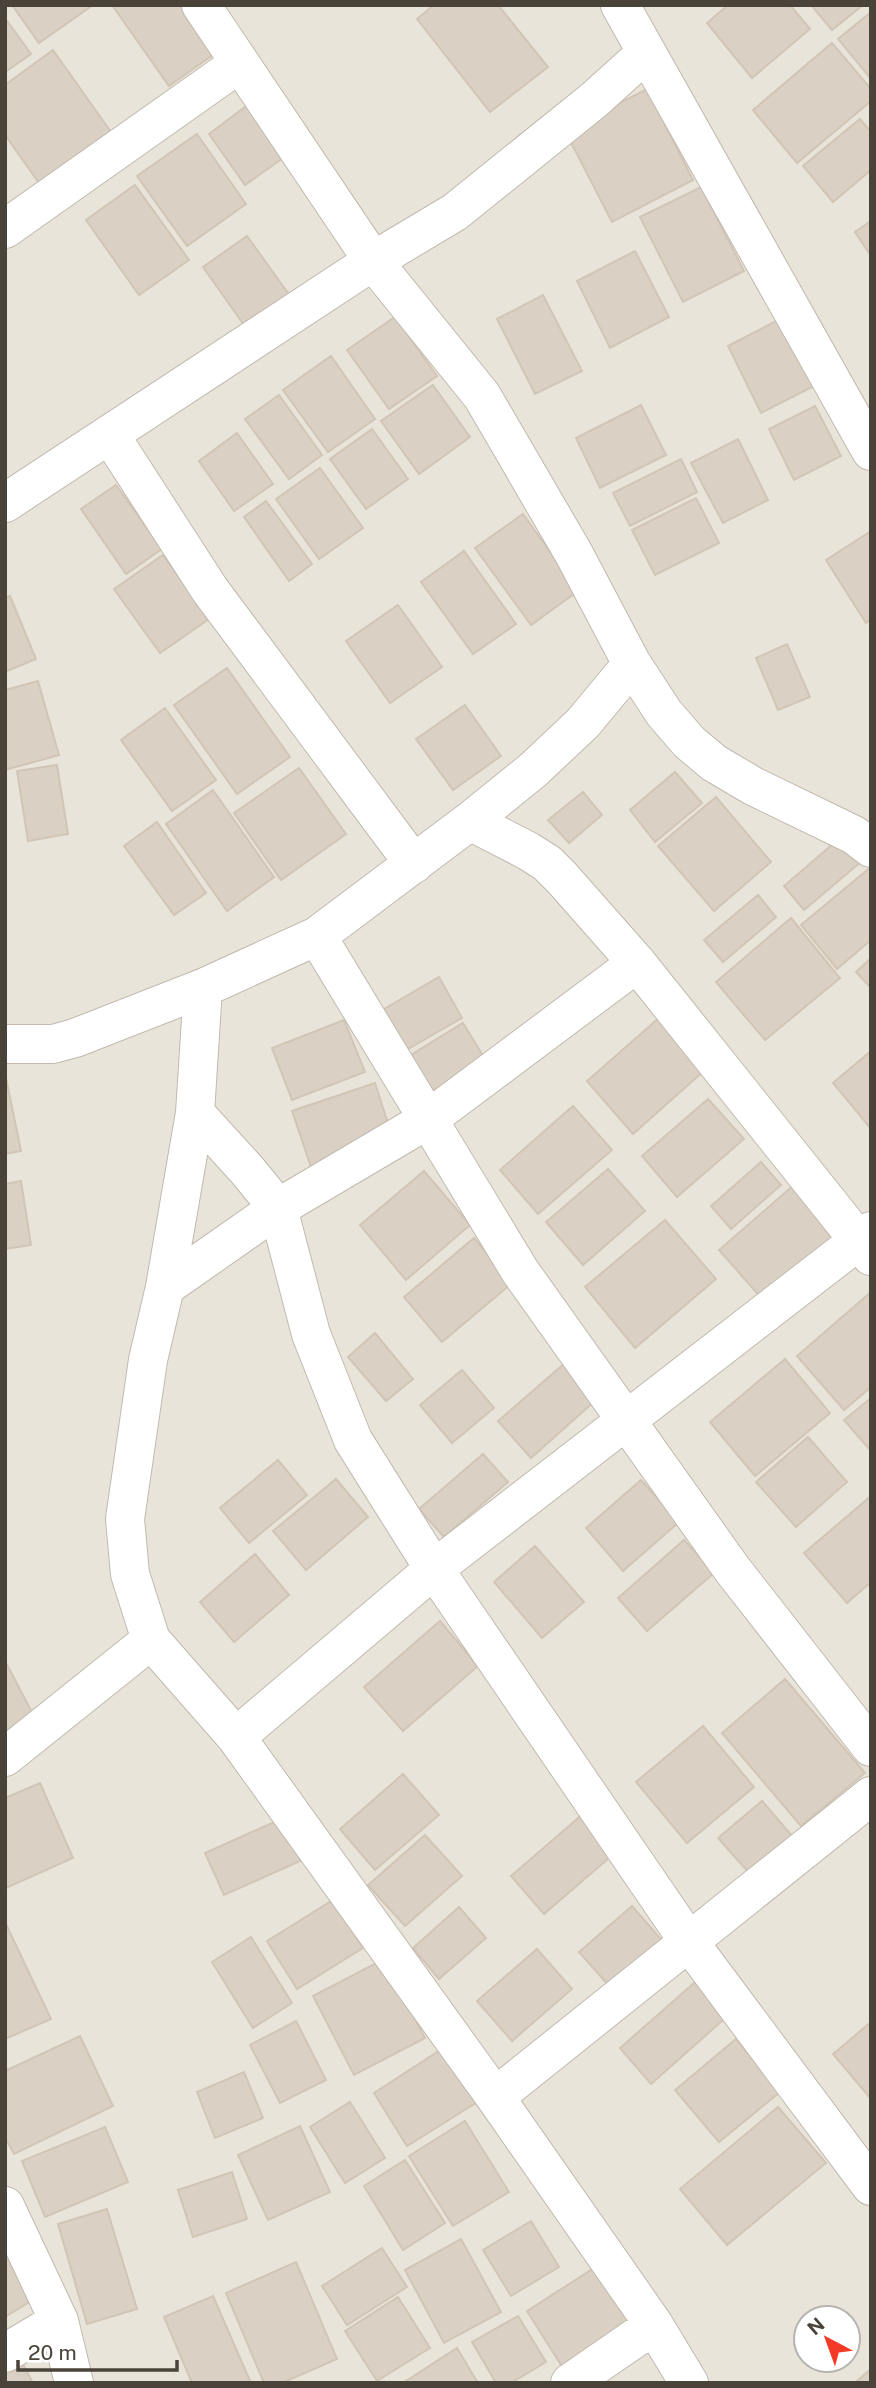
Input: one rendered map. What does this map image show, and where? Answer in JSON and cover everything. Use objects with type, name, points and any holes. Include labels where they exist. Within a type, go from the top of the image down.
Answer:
[{"type":"street","points":[[201,5],[373,261],[482,396],[573,554],[632,664],[664,713],[689,742],[714,763],[753,786],[855,835],[871,848]]},
{"type":"street","points":[[620,5],[871,451]]},
{"type":"street","points":[[5,503],[373,261],[455,212],[594,100],[646,53]]},
{"type":"street","points":[[5,229],[240,63]]},
{"type":"street","points":[[110,435],[210,590],[414,864]]},
{"type":"street","points":[[5,1044],[53,1044],[202,988],[317,936],[532,771],[583,723],[632,664]]},
{"type":"street","points":[[236,1737],[434,1569],[625,1420],[866,1242],[637,963],[547,863],[470,821]]},
{"type":"street","points":[[317,936],[520,1271],[732,1569],[871,1747]]},
{"type":"street","points":[[165,1287],[278,1208],[427,1120],[637,963]]},
{"type":"street","points":[[202,988],[195,1113],[165,1287],[148,1360],[125,1519],[130,1574],[151,1640],[236,1737],[495,2097],[654,2325],[689,2383]]},
{"type":"street","points":[[195,1113],[278,1208],[311,1334],[353,1440],[434,1569],[689,1942],[871,2186]]},
{"type":"street","points":[[5,1757],[151,1640]]},
{"type":"street","points":[[495,2097],[871,1796]]},
{"type":"street","points":[[5,2207],[59,2320],[74,2383]]},
{"type":"street","points":[[5,2353],[59,2320]]},
{"type":"street","points":[[570,2383],[654,2325]]},
{"type":"shaded area","points":[[5,5],[871,5],[871,2383],[5,2383]]},
{"type":"building","points":[[12,5],[93,5],[39,43]]},
{"type":"building","points":[[112,5],[195,5],[224,47],[169,86]]},
{"type":"building","points":[[434,5],[498,5],[548,67],[490,112],[417,19]]},
{"type":"building","points":[[728,5],[790,5],[810,29],[752,78],[707,23]]},
{"type":"building","points":[[811,5],[863,5],[832,30]]},
{"type":"building","points":[[871,12],[871,79],[838,39]]},
{"type":"building","points":[[5,18],[31,54],[5,72]]},
{"type":"building","points":[[832,43],[871,89],[871,101],[797,163],[753,110]]},
{"type":"building","points":[[53,50],[111,132],[39,183],[5,135],[5,85]]},
{"type":"building","points":[[647,89],[693,180],[612,222],[565,131]]},
{"type":"building","points":[[249,104],[286,156],[245,185],[209,134]]},
{"type":"building","points":[[860,119],[871,132],[871,170],[833,202],[803,166]]},
{"type":"building","points":[[197,134],[246,204],[187,246],[137,176]]},
{"type":"building","points":[[135,185],[189,260],[139,295],[86,220]]},
{"type":"building","points":[[701,187],[744,271],[683,302],[640,217]]},
{"type":"building","points":[[871,221],[871,256],[855,232]]},
{"type":"building","points":[[247,236],[293,300],[249,332],[203,267]]},
{"type":"building","points":[[635,251],[669,317],[610,348],[577,281]]},
{"type":"building","points":[[543,295],[582,371],[535,394],[497,319]]},
{"type":"building","points":[[395,317],[437,376],[389,409],[347,350]]},
{"type":"building","points":[[782,318],[816,385],[761,413],[728,346]]},
{"type":"building","points":[[331,356],[375,419],[328,452],[283,390]]},
{"type":"building","points":[[433,385],[470,437],[419,474],[381,421]]},
{"type":"building","points":[[279,395],[322,455],[289,479],[245,419]]},
{"type":"building","points":[[641,405],[666,455],[600,488],[576,438]]},
{"type":"building","points":[[815,406],[841,456],[794,480],[769,429]]},
{"type":"building","points":[[372,429],[408,479],[366,509],[330,459]]},
{"type":"building","points":[[237,433],[273,484],[234,511],[199,461]]},
{"type":"building","points":[[738,439],[768,500],[723,523],[691,463]]},
{"type":"building","points":[[681,459],[697,492],[630,526],[613,493]]},
{"type":"building","points":[[320,468],[363,528],[319,559],[276,499]]},
{"type":"building","points":[[116,485],[162,549],[126,574],[81,509]]},
{"type":"building","points":[[696,498],[719,543],[655,575],[632,530]]},
{"type":"building","points":[[266,501],[312,564],[289,581],[244,517]]},
{"type":"building","points":[[523,514],[578,591],[531,625],[475,548]]},
{"type":"building","points":[[871,531],[871,619],[866,623],[826,560]]},
{"type":"building","points":[[464,551],[516,624],[473,654],[421,582]]},
{"type":"building","points":[[163,555],[209,619],[160,653],[114,589]]},
{"type":"building","points":[[10,596],[36,659],[5,672],[5,598]]},
{"type":"building","points":[[398,605],[442,667],[390,703],[346,641]]},
{"type":"building","points":[[787,644],[810,697],[778,710],[756,658]]},
{"type":"building","points":[[227,668],[290,757],[237,794],[174,705]]},
{"type":"building","points":[[38,681],[59,755],[5,770],[5,690]]},
{"type":"building","points":[[465,705],[501,756],[453,790],[416,739]]},
{"type":"building","points":[[165,708],[216,780],[172,811],[121,740]]},
{"type":"building","points":[[57,765],[68,834],[28,841],[17,771]]},
{"type":"building","points":[[299,768],[346,834],[281,880],[234,813]]},
{"type":"building","points":[[675,772],[702,803],[655,842],[630,810]]},
{"type":"building","points":[[213,790],[274,877],[227,911],[166,824]]},
{"type":"building","points":[[583,792],[602,815],[569,843],[548,820]]},
{"type":"building","points":[[716,797],[771,862],[714,911],[658,846]]},
{"type":"building","points":[[157,822],[206,893],[174,915],[124,846]]},
{"type":"building","points":[[841,837],[862,861],[804,910],[784,886]]},
{"type":"building","points":[[871,867],[871,940],[837,969],[801,925]]},
{"type":"building","points":[[758,895],[776,917],[723,962],[704,940]]},
{"type":"building","points":[[791,918],[840,978],[765,1040],[716,982]]},
{"type":"building","points":[[871,958],[871,988],[856,972]]},
{"type":"building","points":[[439,977],[462,1018],[403,1052],[379,1012]]},
{"type":"building","points":[[660,1017],[705,1070],[633,1134],[587,1081]]},
{"type":"building","points":[[344,1020],[365,1072],[292,1100],[272,1048]]},
{"type":"building","points":[[463,1023],[485,1059],[423,1097],[401,1061]]},
{"type":"building","points":[[871,1051],[871,1129],[833,1083]]},
{"type":"building","points":[[5,1073],[21,1151],[5,1154]]},
{"type":"building","points":[[375,1083],[393,1139],[311,1167],[292,1111]]},
{"type":"building","points":[[708,1099],[744,1139],[677,1197],[642,1156]]},
{"type":"building","points":[[573,1106],[612,1150],[538,1214],[500,1170]]},
{"type":"building","points":[[761,1162],[781,1185],[731,1229],[711,1206]]},
{"type":"building","points":[[608,1169],[645,1211],[583,1265],[546,1222]]},
{"type":"building","points":[[424,1171],[470,1225],[406,1280],[360,1225]]},
{"type":"building","points":[[21,1181],[31,1245],[5,1249],[5,1184]]},
{"type":"building","points":[[794,1185],[838,1235],[764,1301],[719,1250]]},
{"type":"building","points":[[665,1220],[716,1279],[635,1348],[585,1287]]},
{"type":"building","points":[[474,1238],[512,1283],[442,1342],[404,1297]]},
{"type":"building","points":[[871,1292],[871,1387],[844,1410],[797,1356]]},
{"type":"building","points":[[375,1333],[413,1379],[386,1401],[348,1357]]},
{"type":"building","points":[[785,1359],[830,1413],[755,1476],[710,1422]]},
{"type":"building","points":[[565,1363],[596,1400],[531,1458],[498,1421]]},
{"type":"building","points":[[462,1370],[494,1408],[452,1443],[420,1405]]},
{"type":"building","points":[[871,1398],[871,1451],[844,1420]]},
{"type":"building","points":[[808,1437],[847,1482],[796,1527],[756,1482]]},
{"type":"building","points":[[483,1454],[508,1482],[444,1537],[419,1509]]},
{"type":"building","points":[[278,1460],[307,1495],[249,1543],[220,1508]]},
{"type":"building","points":[[336,1479],[368,1517],[306,1570],[273,1531]]},
{"type":"building","points":[[641,1480],[679,1522],[623,1571],[586,1528]]},
{"type":"building","points":[[871,1496],[871,1582],[847,1603],[804,1553]]},
{"type":"building","points":[[684,1540],[714,1573],[647,1631],[618,1598]]},
{"type":"building","points":[[535,1546],[584,1602],[542,1638],[494,1582]]},
{"type":"building","points":[[255,1554],[289,1595],[234,1642],[200,1602]]},
{"type":"building","points":[[440,1621],[478,1666],[403,1731],[364,1687]]},
{"type":"building","points":[[5,1661],[35,1718],[5,1734]]},
{"type":"building","points":[[785,1679],[865,1773],[801,1826],[722,1733]]},
{"type":"building","points":[[703,1726],[754,1787],[687,1843],[636,1782]]},
{"type":"building","points":[[403,1774],[439,1815],[375,1870],[340,1829]]},
{"type":"building","points":[[40,1783],[73,1858],[6,1888],[5,1798]]},
{"type":"building","points":[[762,1801],[793,1837],[750,1874],[718,1838]]},
{"type":"building","points":[[583,1814],[616,1852],[544,1914],[511,1876]]},
{"type":"building","points":[[290,1815],[309,1857],[224,1895],[205,1853]]},
{"type":"building","points":[[425,1835],[462,1876],[405,1926],[368,1885]]},
{"type":"building","points":[[333,1900],[363,1948],[297,1989],[267,1941]]},
{"type":"building","points":[[632,1906],[664,1943],[611,1988],[579,1952]]},
{"type":"building","points":[[459,1907],[486,1938],[439,1979],[413,1948]]},
{"type":"building","points":[[5,1922],[51,2019],[5,2039]]},
{"type":"building","points":[[251,1937],[292,2003],[253,2028],[212,1962]]},
{"type":"building","points":[[537,1949],[572,1989],[512,2041],[477,2001]]},
{"type":"building","points":[[384,1959],[425,2038],[354,2075],[313,1996]]},
{"type":"building","points":[[701,1977],[731,2013],[651,2084],[620,2048]]},
{"type":"building","points":[[296,2021],[326,2080],[280,2103],[250,2045]]},
{"type":"building","points":[[871,2022],[871,2099],[833,2054]]},
{"type":"building","points":[[80,2036],[113,2106],[14,2154],[5,2137],[5,2071]]},
{"type":"building","points":[[736,2039],[780,2092],[719,2142],[675,2090]]},
{"type":"building","points":[[445,2047],[479,2101],[407,2146],[374,2093]]},
{"type":"building","points":[[244,2072],[263,2118],[215,2138],[197,2092]]},
{"type":"building","points":[[350,2102],[385,2158],[345,2183],[310,2127]]},
{"type":"building","points":[[778,2107],[826,2163],[727,2245],[680,2189]]},
{"type":"building","points":[[465,2121],[509,2192],[453,2226],[409,2156]]},
{"type":"building","points":[[300,2126],[330,2192],[268,2220],[238,2155]]},
{"type":"building","points":[[105,2127],[128,2182],[45,2217],[22,2161]]},
{"type":"building","points":[[405,2160],[445,2223],[403,2250],[364,2186]]},
{"type":"building","points":[[232,2172],[247,2219],[193,2237],[178,2190]]},
{"type":"building","points":[[107,2209],[137,2309],[87,2324],[58,2224]]},
{"type":"building","points":[[531,2221],[559,2267],[511,2296],[483,2250]]},
{"type":"building","points":[[5,2232],[44,2293],[5,2317]]},
{"type":"building","points":[[461,2239],[501,2312],[444,2343],[405,2270]]},
{"type":"building","points":[[382,2248],[407,2287],[347,2325],[322,2286]]},
{"type":"building","points":[[296,2262],[337,2359],[282,2383],[264,2383],[226,2293]]},
{"type":"building","points":[[602,2263],[643,2329],[568,2376],[527,2311]]},
{"type":"building","points":[[213,2296],[251,2383],[192,2383],[164,2317]]},
{"type":"building","points":[[398,2297],[430,2348],[377,2381],[345,2331]]},
{"type":"building","points":[[518,2316],[546,2362],[511,2383],[496,2383],[472,2342]]},
{"type":"building","points":[[457,2348],[478,2383],[403,2383]]},
{"type":"building","points":[[17,2353],[33,2383],[5,2383],[5,2360]]},
{"type":"building","points":[[871,2369],[871,2383],[857,2381]]}]
